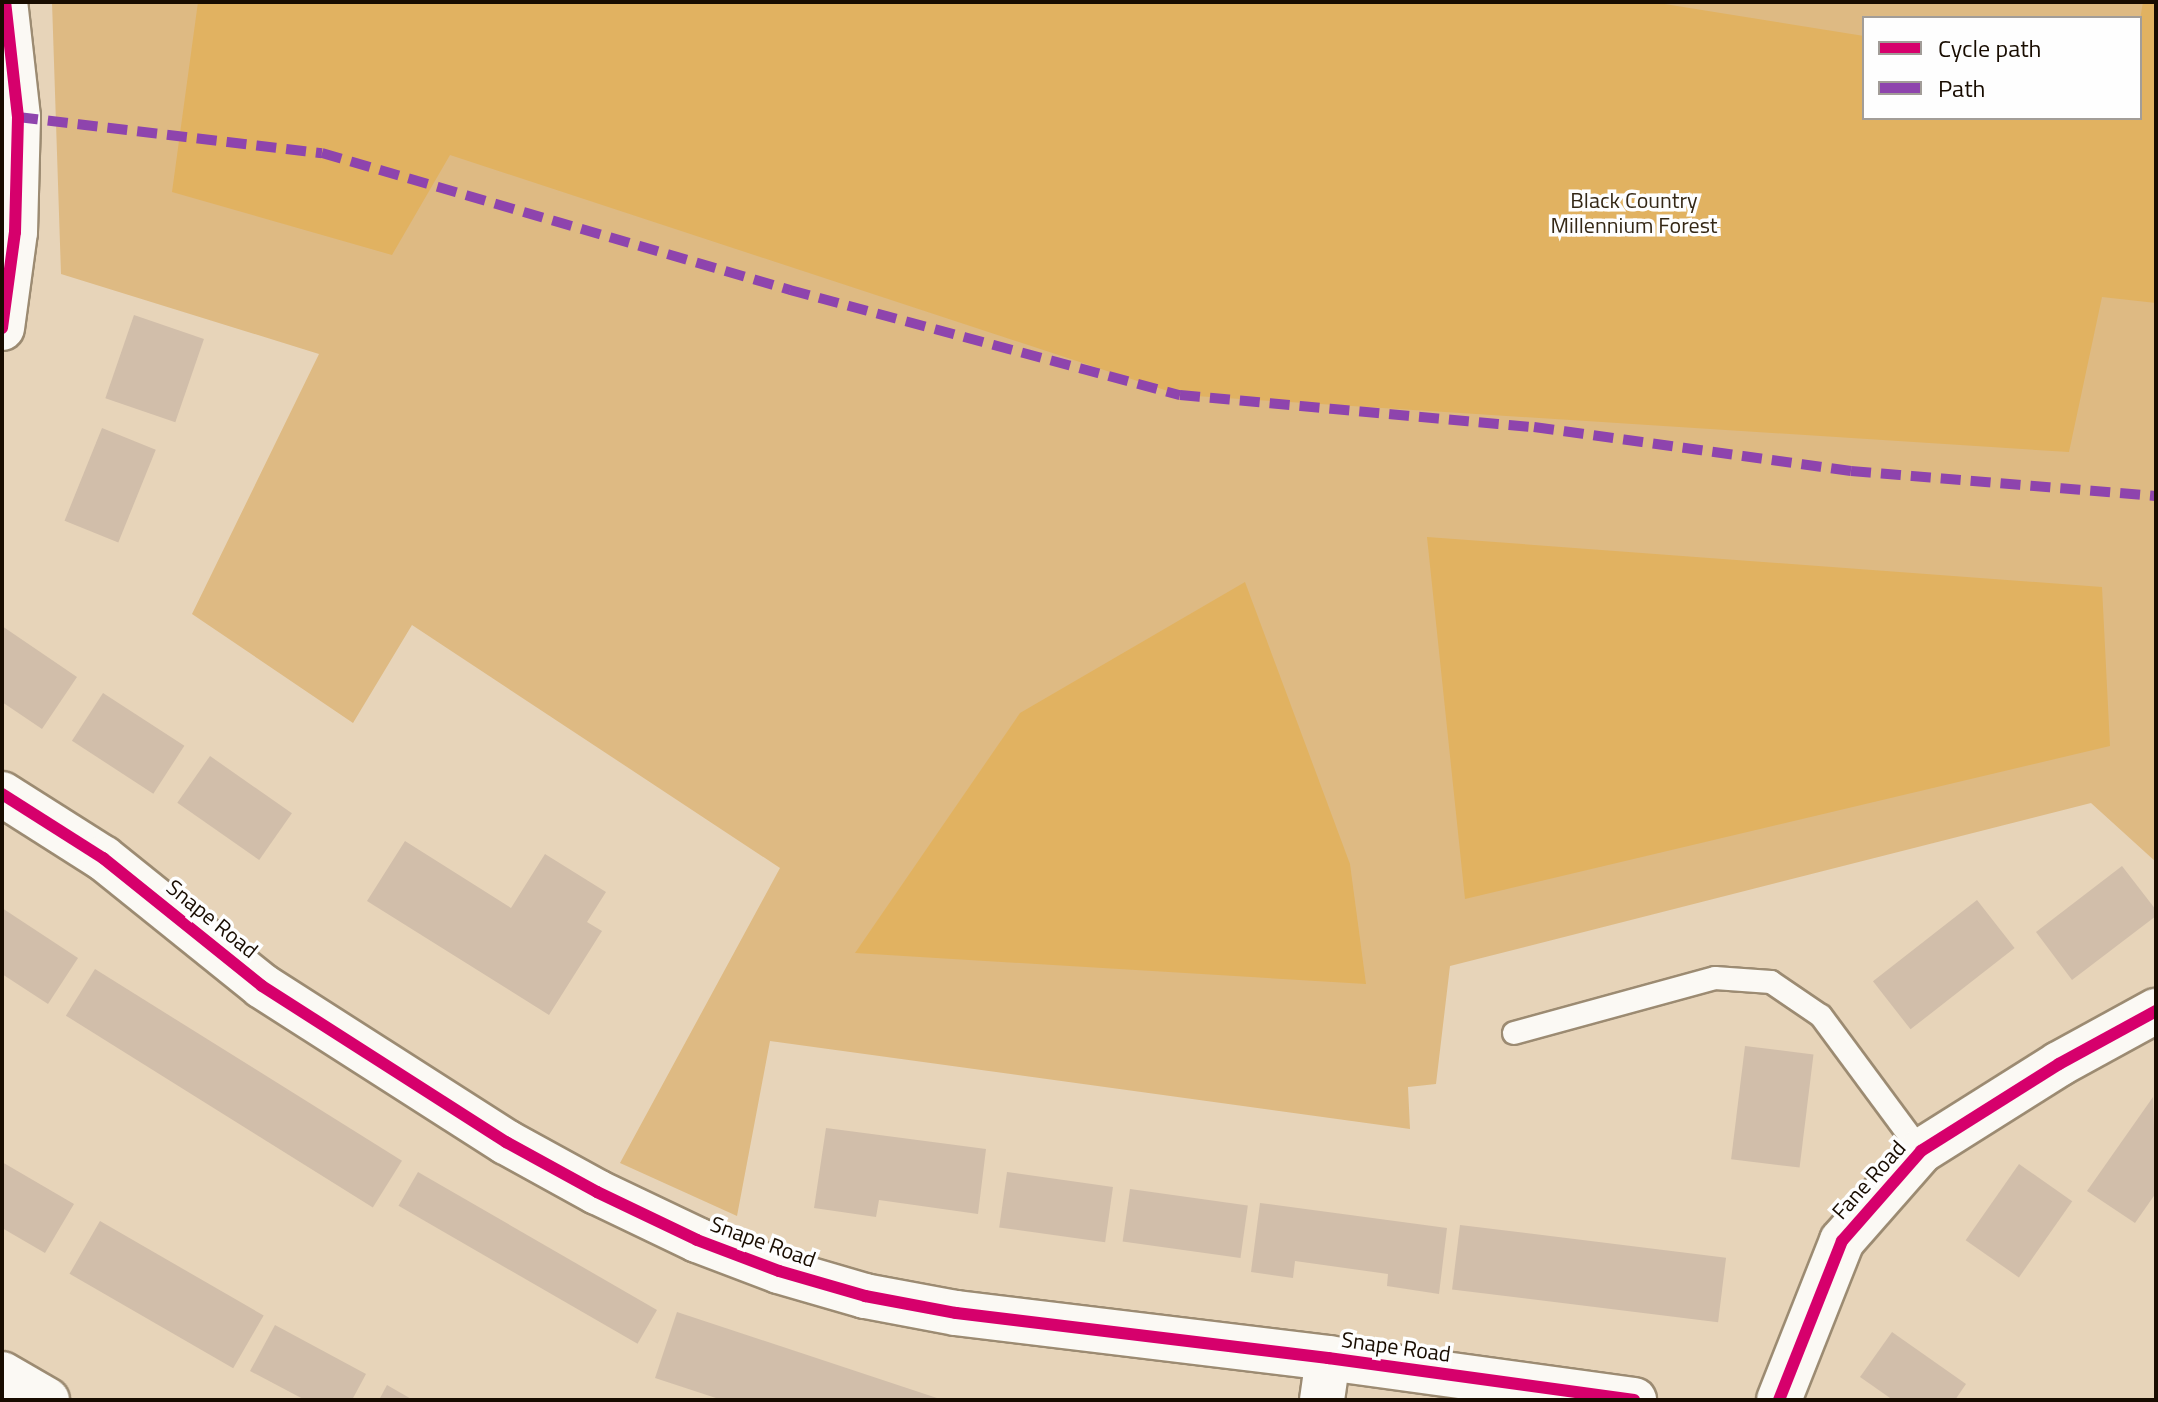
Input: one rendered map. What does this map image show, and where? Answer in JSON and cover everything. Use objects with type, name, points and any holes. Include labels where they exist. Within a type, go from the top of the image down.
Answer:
[{"type":"street","points":[[2,328],[15,232],[18,117],[5,2]]},
{"type":"street","name":"Snape Road","points":[[2,794],[103,858],[262,986],[337,1037],[506,1142],[597,1192],[697,1240],[779,1271],[865,1296],[941,1311],[1328,1358],[1634,1400]]},
{"type":"street","name":"Fane Road","points":[[1779,1400],[1842,1241],[1921,1151],[2059,1064],[2156,1011]]},
{"type":"street","points":[[1322,1400],[1328,1358]]},
{"type":"street","points":[[2,1374],[47,1400]]},
{"type":"lane","points":[[1514,1033],[1715,978],[1771,982],[1821,1016],[1921,1151]]},
{"type":"green space","points":[[52,2],[2156,2],[2156,862],[2091,803],[1450,966],[1436,1084],[1408,1087],[1410,1129],[770,1041],[737,1216],[620,1163],[780,868],[412,625],[353,723],[192,614],[319,354],[61,274]]},
{"type":"green space","name":"Black Country Millennium Forest","points":[[198,2],[1652,2],[1862,36],[1862,120],[2142,120],[2141,16],[2143,2],[2156,2],[2156,303],[2102,297],[2069,452],[1180,395],[450,155],[392,255],[172,192]]},
{"type":"green space","points":[[1427,537],[2102,587],[2110,746],[1465,899]]},
{"type":"green space","points":[[1245,582],[1350,864],[1366,984],[855,953],[1020,713]]},
{"type":"building","points":[[134,315],[204,339],[175,422],[105,398]]},
{"type":"building","points":[[102,428],[156,450],[118,542],[65,521]]},
{"type":"building","points":[[2,626],[77,677],[42,729],[2,702]]},
{"type":"building","points":[[103,693],[184,746],[153,794],[72,741]]},
{"type":"building","points":[[210,756],[292,813],[259,860],[177,803]]},
{"type":"building","points":[[405,841],[511,908],[545,854],[606,892],[587,922],[602,931],[549,1015],[367,901]]},
{"type":"building","points":[[2122,866],[2156,910],[2156,916],[2072,980],[2036,932]]},
{"type":"building","points":[[1977,900],[2015,948],[1911,1029],[1873,981]]},
{"type":"building","points":[[2,908],[78,958],[48,1004],[2,974]]},
{"type":"building","points":[[95,969],[402,1161],[373,1207],[66,1016]]},
{"type":"building","points":[[1745,1046],[1813,1054],[1800,1168],[1731,1159]]},
{"type":"building","points":[[2153,1097],[2156,1193],[2135,1223],[2087,1191]]},
{"type":"building","points":[[826,1128],[986,1149],[978,1214],[879,1200],[876,1217],[814,1208]]},
{"type":"building","points":[[2,1162],[74,1204],[45,1253],[2,1228]]},
{"type":"building","points":[[2019,1164],[2072,1201],[2019,1277],[1966,1240]]},
{"type":"building","points":[[418,1172],[657,1310],[638,1344],[398,1206]]},
{"type":"building","points":[[1007,1172],[1113,1187],[1105,1242],[999,1227]]},
{"type":"building","points":[[1130,1189],[1248,1206],[1240,1258],[1123,1241]]},
{"type":"building","points":[[1260,1203],[1447,1228],[1439,1294],[1387,1286],[1388,1274],[1295,1261],[1293,1278],[1251,1272]]},
{"type":"building","points":[[100,1221],[264,1316],[233,1368],[70,1274]]},
{"type":"building","points":[[1460,1225],[1726,1258],[1718,1322],[1452,1290]]},
{"type":"building","points":[[677,1312],[940,1400],[722,1400],[655,1378]]},
{"type":"building","points":[[275,1325],[366,1374],[352,1400],[305,1400],[250,1371]]},
{"type":"building","points":[[1892,1332],[1966,1384],[1955,1400],[1893,1400],[1860,1377]]},
{"type":"building","points":[[387,1385],[413,1400],[379,1400]]},
{"type":"marked path","points":[[18,117],[322,153],[790,290],[1180,395],[1534,427],[1851,471],[2156,496]]},
{"type":"cycle path","points":[[2,328],[15,232],[18,117],[5,2]]},
{"type":"cycle path","points":[[2,794],[103,858],[262,986],[506,1142],[597,1192],[697,1240],[779,1271],[865,1296],[956,1313],[1328,1358],[1634,1400]]},
{"type":"cycle path","points":[[1779,1400],[1842,1241],[1921,1151],[2059,1064],[2156,1011]]}]
